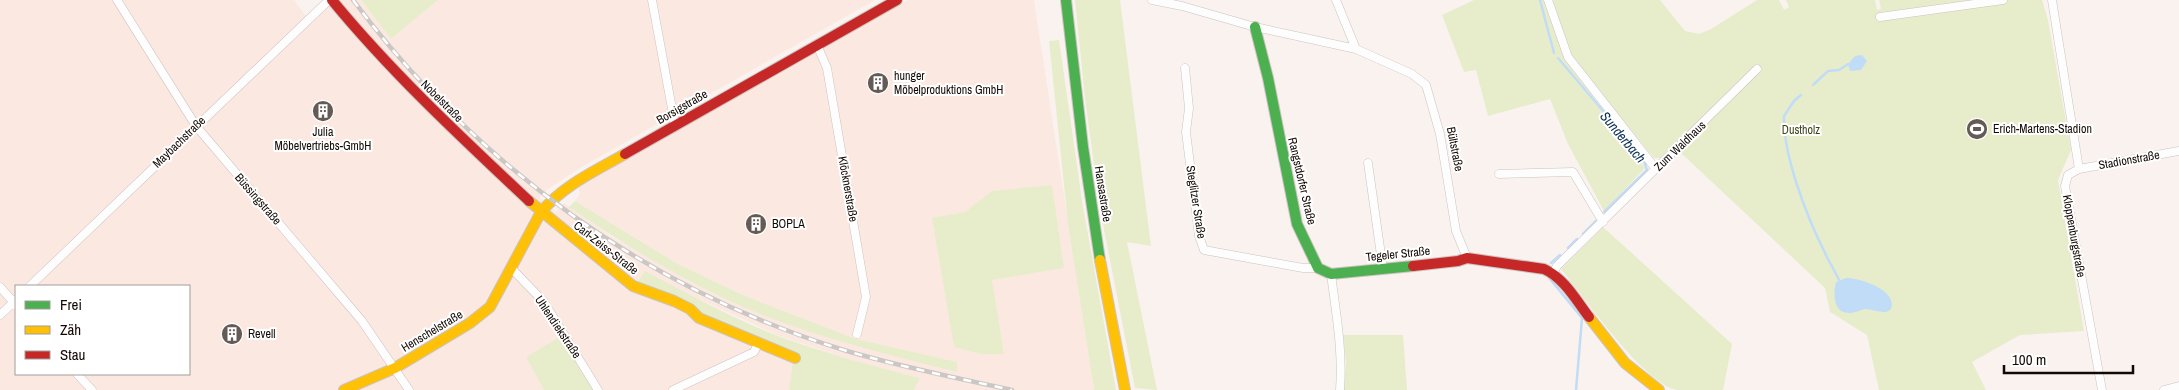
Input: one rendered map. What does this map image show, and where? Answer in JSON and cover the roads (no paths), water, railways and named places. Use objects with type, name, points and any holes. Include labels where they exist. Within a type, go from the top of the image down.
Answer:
[{"type":"street","name":"Büssingstraße","points":[[117,0],[196,126],[362,321],[409,390]]},
{"type":"street","name":"Maybachstraße","points":[[31,285],[330,0]]},
{"type":"street","name":"Nobelstraße","points":[[330,0],[446,124],[541,212]]},
{"type":"street","points":[[652,0],[675,125]]},
{"type":"street","name":"Borsigstraße","points":[[512,269],[541,212],[551,200],[566,188],[816,44],[897,0]]},
{"type":"street","name":"Hansastraße","points":[[1066,0],[1072,65],[1091,204],[1125,388]]},
{"type":"street","name":"Bültstraße","points":[[1152,0],[1182,3],[1254,28],[1356,49],[1412,74],[1426,85],[1440,134],[1456,231],[1467,258]]},
{"type":"street","points":[[1336,0],[1356,49]]},
{"type":"street","points":[[1548,0],[1568,57],[1656,169]]},
{"type":"street","points":[[1880,17],[2003,0]]},
{"type":"street","points":[[2052,0],[2079,169]]},
{"type":"street","name":"Rangstdorfer Straße","points":[[1254,28],[1268,78],[1297,224],[1318,268]]},
{"type":"street","name":"Klöcknerstraße","points":[[816,44],[827,68],[866,297],[857,334]]},
{"type":"street","name":"Steglitzer Straße","points":[[1185,68],[1189,108],[1186,132],[1199,236],[1204,250],[1303,268],[1318,268]]},
{"type":"street","name":"Zum Waldhaus","points":[[1553,273],[1557,266],[1757,69]]},
{"type":"street","name":"Stadionstraße","points":[[2079,169],[2179,151]]},
{"type":"street","points":[[1368,163],[1383,268]]},
{"type":"street","name":"Kloppenburgstraße","points":[[2079,169],[2068,175],[2065,186],[2102,390]]},
{"type":"street","points":[[1499,174],[1573,172],[1603,222]]},
{"type":"street","name":"Carl-Zeiss-Straße","points":[[541,212],[633,286],[674,301],[690,310],[699,318],[795,358]]},
{"type":"street","points":[[1467,258],[1544,269],[1553,273],[1626,363],[1659,390]]},
{"type":"street","name":"Tegeler Straße","points":[[1331,274],[1458,261],[1467,258]]},
{"type":"street","points":[[1318,268],[1331,274],[1340,340],[1342,368],[1340,390]]},
{"type":"street","name":"Henschelstraße","points":[[344,390],[395,368],[470,323],[490,307],[512,269]]},
{"type":"street","name":"Uhlendiekstraße","points":[[512,269],[544,302],[598,390]]},
{"type":"street","points":[[0,287],[15,302],[0,315]]},
{"type":"street","points":[[673,390],[754,352],[758,344]]},
{"type":"street","points":[[78,375],[92,390]]},
{"type":"street","points":[[2164,390],[2179,386]]},
{"type":"water","points":[[1862,55],[1867,61],[1861,70],[1850,71],[1848,64],[1855,56]]},
{"type":"water","points":[[1846,278],[1860,280],[1884,291],[1892,302],[1891,309],[1882,312],[1865,309],[1854,313],[1840,310],[1837,307],[1835,287],[1836,282]]},
{"type":"waterway","name":"Sunderbach","points":[[1540,0],[1554,53]]},
{"type":"waterway","name":"Sunderbach","points":[[1558,58],[1633,146]]},
{"type":"waterway","points":[[1813,85],[1828,71],[1839,70],[1848,64]]},
{"type":"waterway","points":[[1801,95],[1794,101],[1784,116],[1787,149],[1804,204],[1818,238],[1839,280]]},
{"type":"waterway","name":"Sunderbach","points":[[1604,212],[1647,170],[1642,156]]},
{"type":"waterway","name":"Sunderbach","points":[[1583,234],[1596,221]]},
{"type":"waterway","name":"Sunderbach","points":[[1568,248],[1577,239]]},
{"type":"waterway","name":"Sunderbach","points":[[1551,263],[1560,255]]},
{"type":"waterway","name":"Sunderbach","points":[[1550,279],[1582,318],[1576,390]]},
{"type":"railway","points":[[353,0],[401,60],[454,116],[511,168],[572,215],[636,257],[704,294],[774,325],[847,351],[929,372],[1012,390]]},
{"type":"place","name":"hunger Möbelproduktions GmbH","points":[[878,83]]},
{"type":"place","name":"Julia Möbelvertriebs-GmbH","points":[[323,111]]},
{"type":"place","name":"Erich-Martens-Stadion","points":[[1977,129]]},
{"type":"place","name":"BOPLA","points":[[756,224]]},
{"type":"place","name":"Revell","points":[[232,334]]},
{"type":"park label","name":"Dustholz","points":[[1801,130]]}]
